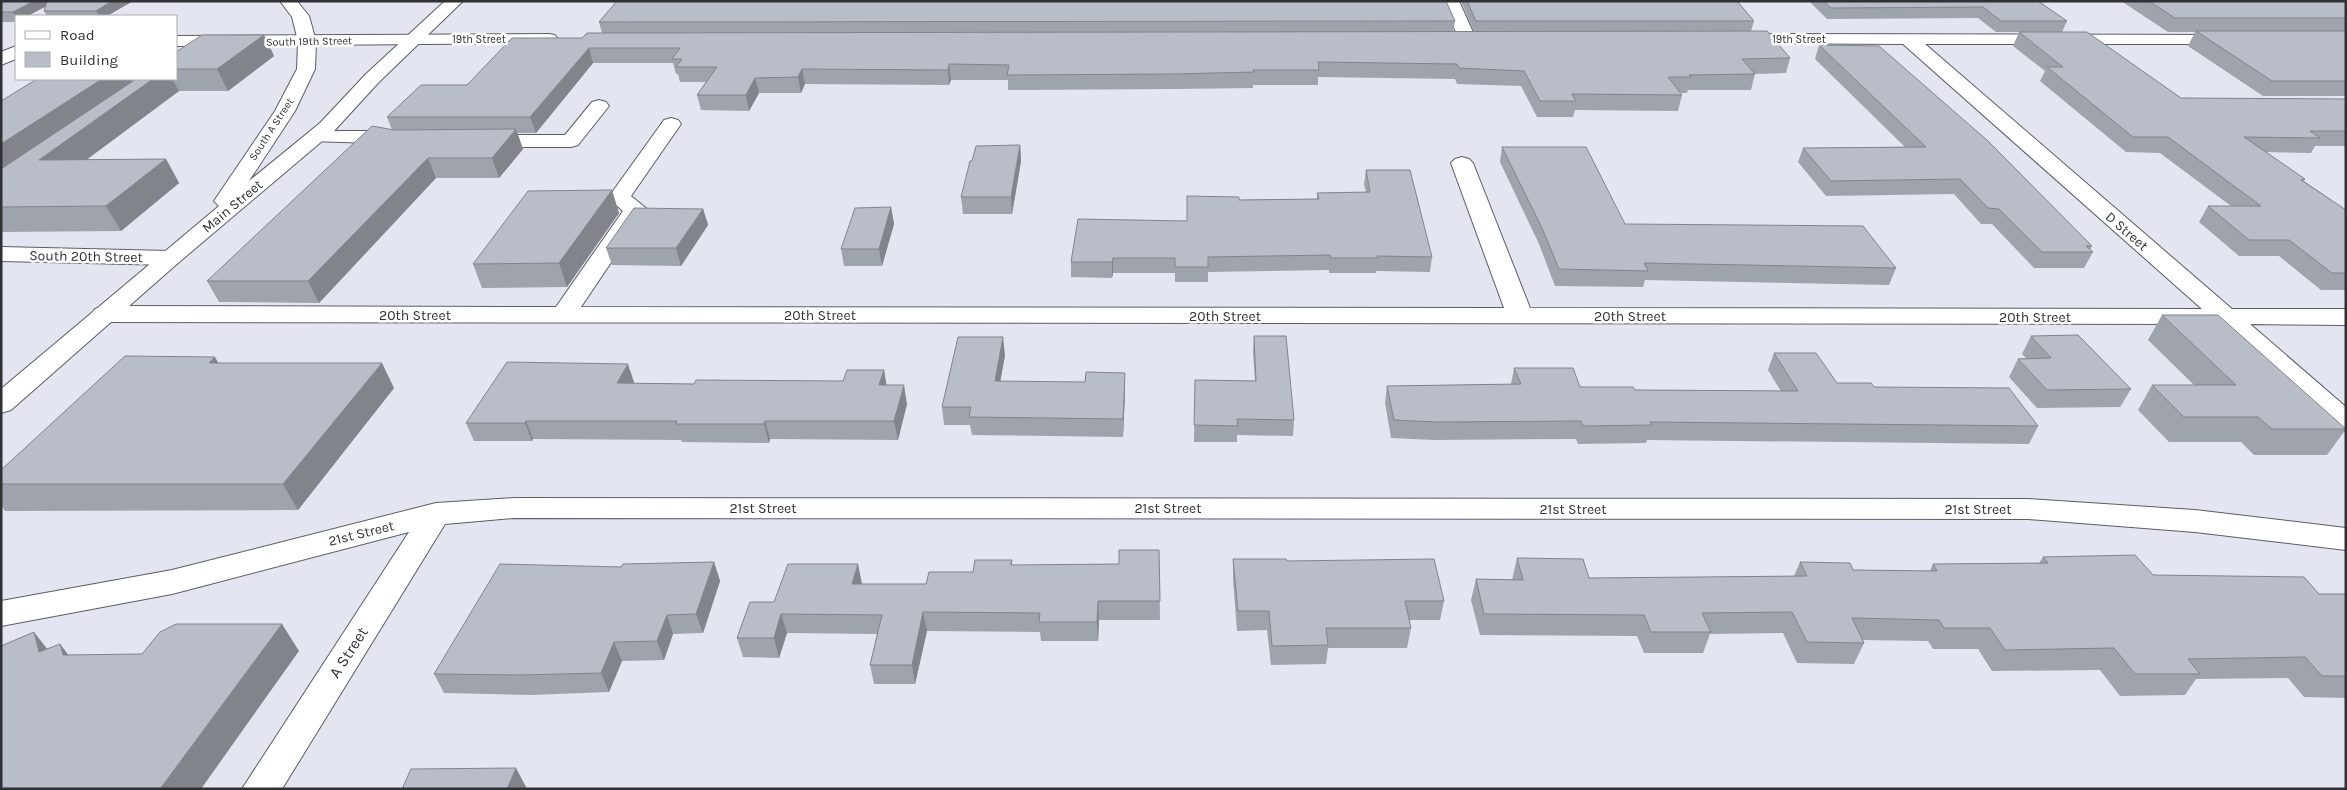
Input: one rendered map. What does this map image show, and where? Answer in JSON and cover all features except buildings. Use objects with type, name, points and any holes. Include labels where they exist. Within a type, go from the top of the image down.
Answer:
[{"type":"street","name":"South A Street","points":[[210,224],[289,105],[306,69],[307,41],[300,16],[288,1]]},
{"type":"street","name":"Main Street","points":[[1,404],[210,224],[316,137],[412,39],[455,1]]},
{"type":"street","points":[[1450,1],[1467,39]]},
{"type":"street","name":"D Street","points":[[1908,38],[2346,422]]},
{"type":"street","name":"South 19th Street","points":[[178,41],[412,39]]},
{"type":"street","name":"19th Street","points":[[412,39],[564,39]]},
{"type":"street","points":[[1447,39],[1487,39]]},
{"type":"street","name":"19th Street","points":[[1722,39],[2246,39]]},
{"type":"street","points":[[193,58],[217,41]]},
{"type":"street","points":[[1,42],[15,42]]},
{"type":"street","points":[[1,60],[15,52]]},
{"type":"street","points":[[462,141],[571,141],[599,106]]},
{"type":"street","points":[[563,315],[636,208],[619,198],[671,124]]},
{"type":"street","points":[[316,137],[373,137],[402,142],[422,142]]},
{"type":"street","points":[[1462,163],[1520,316]]},
{"type":"street","name":"South 20th Street","points":[[1,254],[170,258]]},
{"type":"street","name":"20th Street","points":[[104,314],[2346,317]]},
{"type":"street","name":"21st Street","points":[[1,614],[172,582],[436,514],[514,508],[2028,509],[2195,521],[2346,539]]},
{"type":"street","name":"A Street","points":[[260,789],[436,514]]}]
